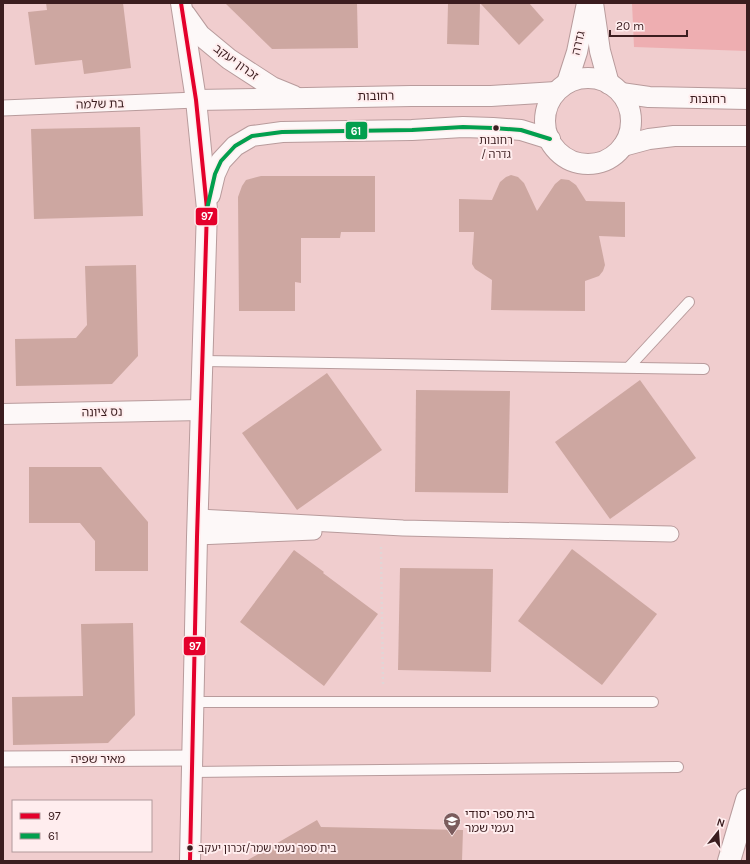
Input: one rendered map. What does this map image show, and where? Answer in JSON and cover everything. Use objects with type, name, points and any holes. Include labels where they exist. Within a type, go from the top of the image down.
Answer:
[{"type":"main road","points":[[729,861],[747,800]]},
{"type":"street","name":"גדרה","points":[[562,88],[576,52],[587,3]]},
{"type":"street","name":"גדרה","points":[[593,3],[600,51],[615,88]]},
{"type":"street","name":"זכרון יעקב","points":[[182,7],[200,35],[228,59],[272,87],[299,98]]},
{"type":"street","name":"זכרון יעקב","points":[[182,7],[196,100],[207,208],[190,861]]},
{"type":"street","points":[[581,78],[596,78],[615,88],[628,106],[631,120],[629,134],[623,146],[613,156],[601,162],[587,164],[574,161],[562,155],[552,145],[547,133],[545,119],[548,105],[562,88],[581,78]]},
{"type":"street","name":"רחובות","points":[[196,100],[491,96],[562,88]]},
{"type":"street","name":"רחובות","points":[[615,88],[649,98],[747,99]]},
{"type":"street","name":"בת שלמה","points":[[3,108],[196,100]]},
{"type":"street","points":[[207,208],[215,174],[221,162],[235,146],[252,136],[282,132],[412,130],[463,127],[521,130],[550,139]]},
{"type":"street","points":[[623,146],[650,139],[674,136],[747,136]]},
{"type":"street","name":"נס ציונה","points":[[3,414],[201,410]]},
{"type":"street","points":[[198,527],[403,528],[671,534]]},
{"type":"street","points":[[198,527],[337,531],[403,528]]},
{"type":"street","name":"מאיר שפיה","points":[[3,759],[193,765]]},
{"type":"lane","points":[[628,367],[689,302]]},
{"type":"lane","points":[[202,362],[704,369]]},
{"type":"lane","points":[[194,702],[652,702]]},
{"type":"lane","points":[[193,765],[678,767]]},
{"type":"path","points":[[381,529],[384,702]]},
{"type":"shaded area","points":[[632,3],[747,3],[747,51],[634,47]]},
{"type":"building","points":[[46,3],[123,3],[131,68],[84,74],[82,60],[35,65],[28,12],[47,10]]},
{"type":"building","points":[[225,3],[357,3],[358,48],[272,49]]},
{"type":"building","points":[[480,3],[479,45],[447,44],[448,4]]},
{"type":"building","points":[[480,3],[529,3],[544,20],[519,45]]},
{"type":"building","points":[[140,127],[143,216],[34,219],[31,129]]},
{"type":"building","points":[[511,175],[518,177],[524,183],[537,211],[555,184],[561,179],[569,180],[576,185],[586,201],[625,202],[625,237],[599,236],[605,265],[599,276],[585,281],[585,311],[491,310],[492,280],[475,269],[472,264],[474,232],[459,232],[459,199],[492,200],[500,182]]},
{"type":"building","points":[[261,176],[375,176],[375,232],[341,232],[340,238],[301,238],[301,283],[295,282],[295,311],[239,311],[238,197],[246,180]]},
{"type":"building","points":[[136,265],[138,356],[112,384],[16,386],[15,339],[76,338],[87,325],[85,266]]},
{"type":"building","points":[[327,373],[382,450],[297,510],[242,433]]},
{"type":"building","points":[[640,380],[696,458],[610,519],[555,442]]},
{"type":"building","points":[[416,390],[510,391],[508,493],[415,492]]},
{"type":"building","points":[[29,467],[101,467],[148,522],[148,571],[95,571],[95,541],[80,523],[29,523]]},
{"type":"building","points":[[572,549],[657,614],[602,685],[518,621]]},
{"type":"building","points":[[294,550],[378,614],[324,686],[240,622]]},
{"type":"building","points":[[400,568],[493,569],[491,672],[398,670]]},
{"type":"building","points":[[133,623],[135,715],[108,743],[13,745],[12,697],[83,696],[81,624]]},
{"type":"building","points":[[317,820],[321,827],[463,830],[462,861],[246,861]]},
{"type":"transit line","name":"97","points":[[181,3],[196,100],[207,209],[197,537],[190,861]]},
{"type":"transit line","name":"61","points":[[207,209],[215,174],[221,161],[235,146],[252,136],[282,132],[412,130],[463,127],[521,130],[550,139]]},
{"type":"place","name":"רחובות / גדרה","points":[[496,128]]},
{"type":"place","name":"בית ספר יסודי נעמי שמר","points":[[452,836]]},
{"type":"place","name":"בית ספר נעמי שמר/זכרון יעקב","points":[[190,848]]}]
